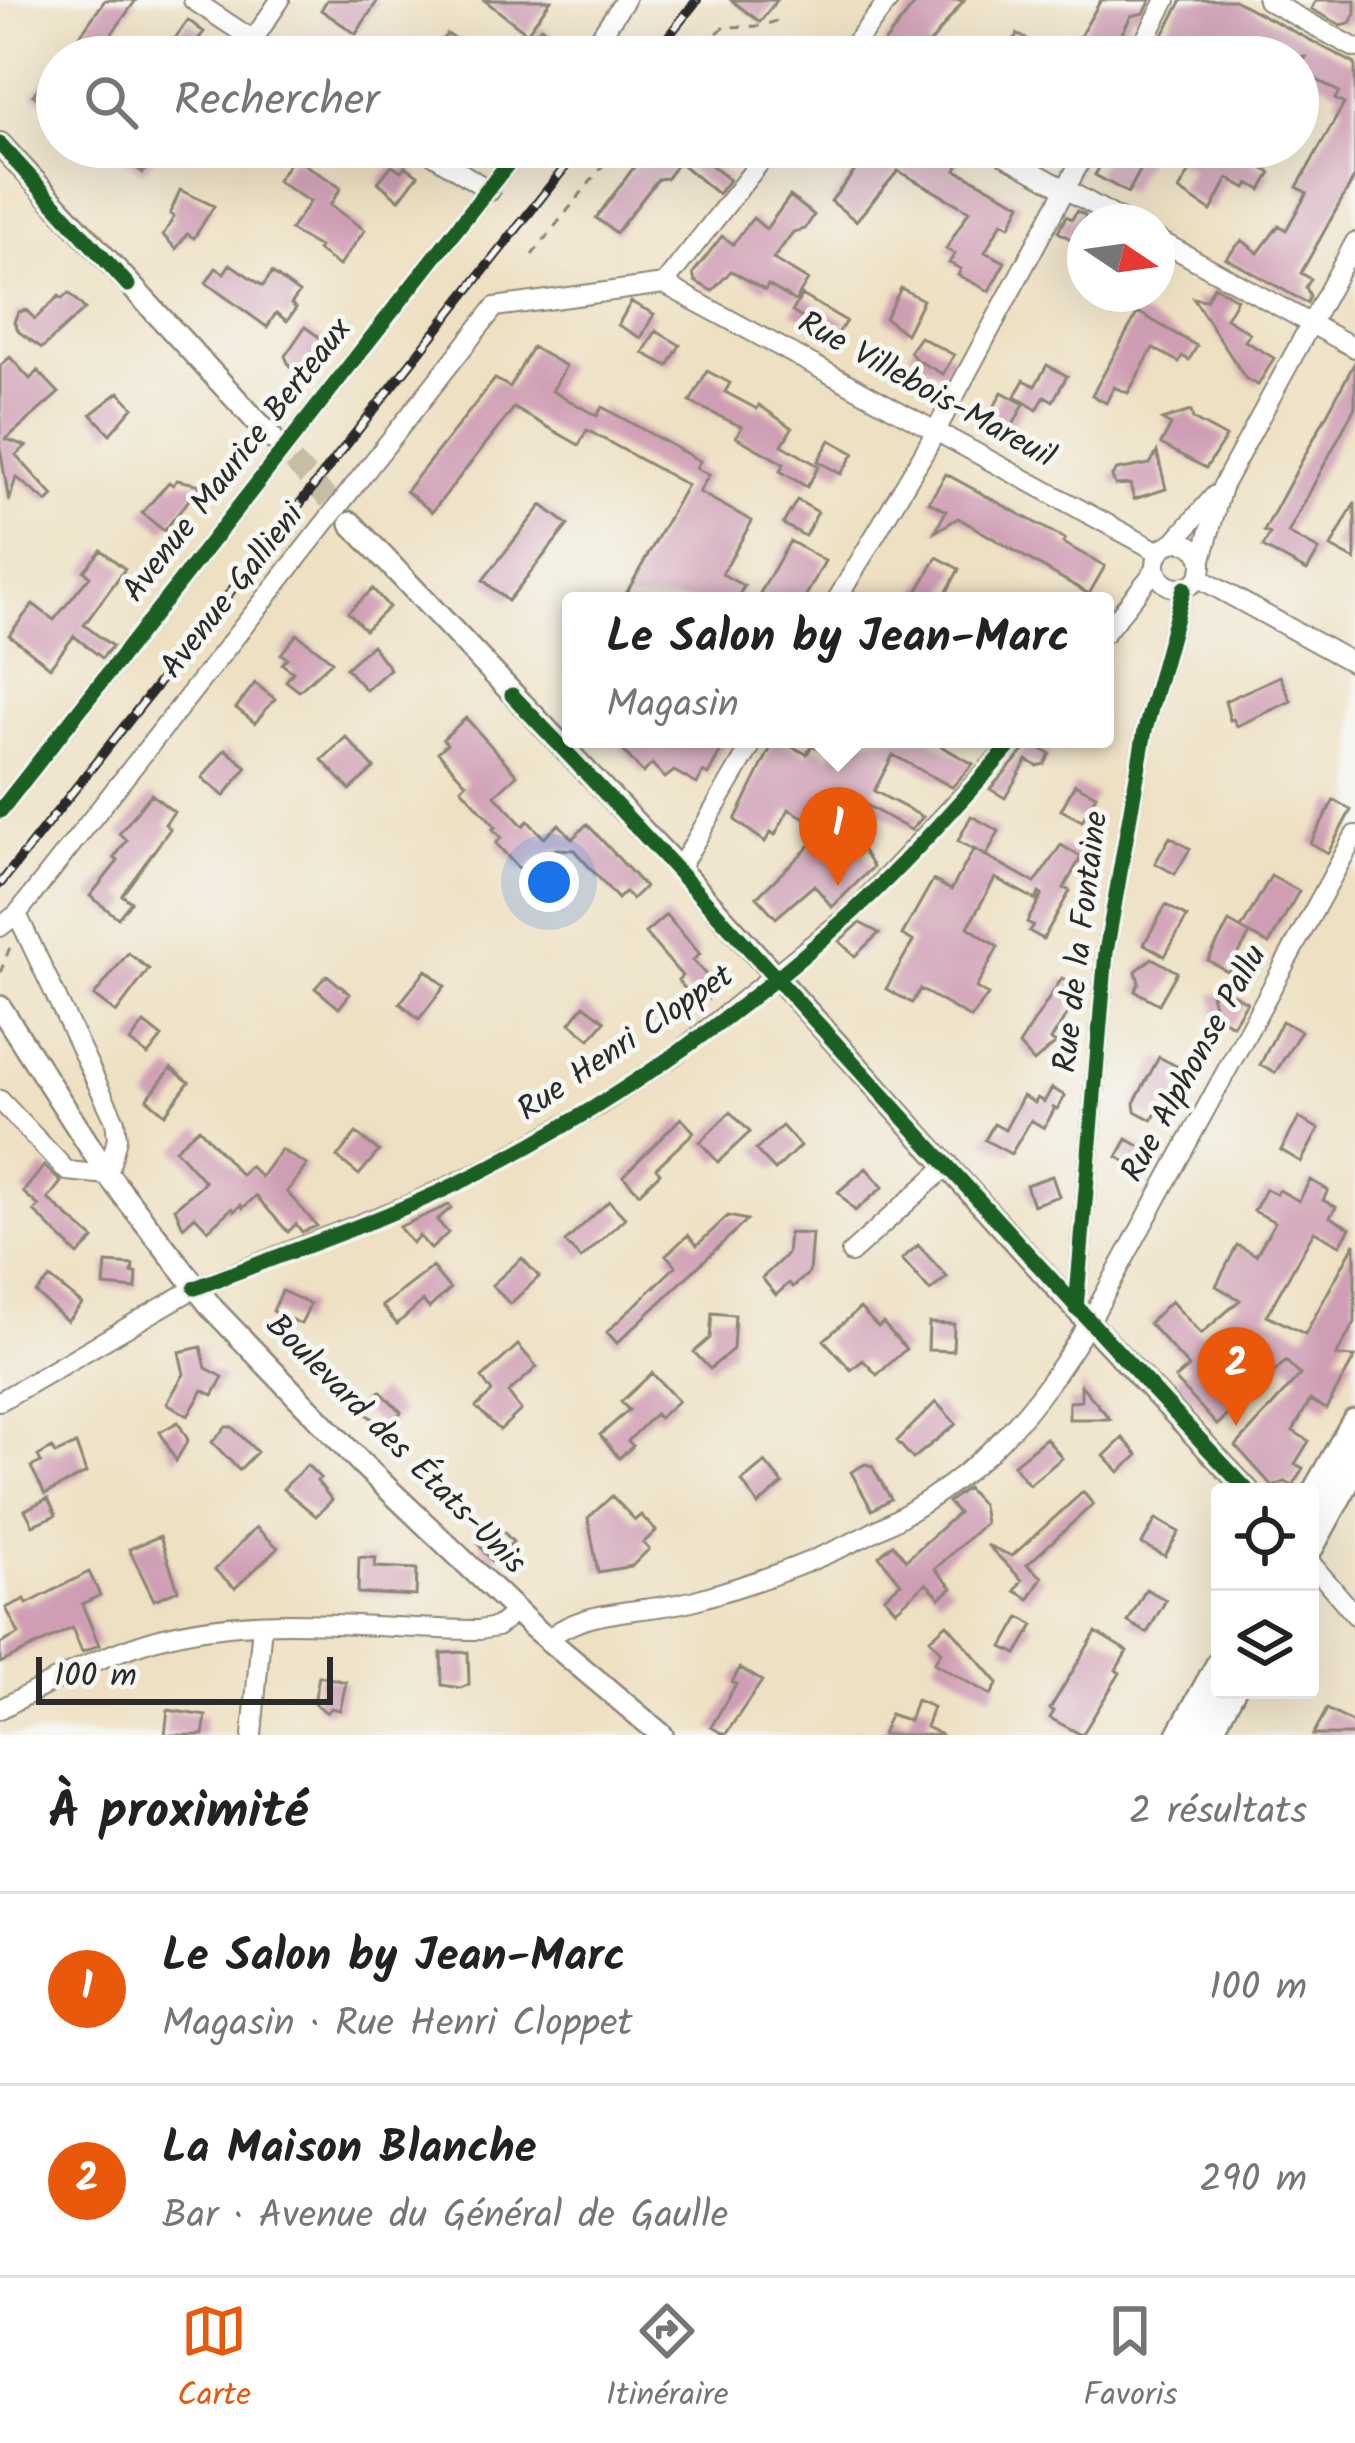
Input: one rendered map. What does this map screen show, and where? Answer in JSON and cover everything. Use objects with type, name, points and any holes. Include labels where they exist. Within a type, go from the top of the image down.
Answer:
[{"type":"main road","points":[[1319,1486],[1355,1423]]},
{"type":"main road","points":[[1319,1529],[1355,1463]]},
{"type":"main road","points":[[1181,1735],[1211,1681]]},
{"type":"main road","points":[[1206,1735],[1226,1699]]},
{"type":"street","points":[[193,0],[248,36]]},
{"type":"street","points":[[257,36],[280,0]]},
{"type":"street","points":[[600,36],[625,0]]},
{"type":"street","points":[[861,36],[889,0]]},
{"type":"street","points":[[1147,36],[1166,0]]},
{"type":"street","points":[[1267,0],[1353,43]]},
{"type":"street","points":[[0,144],[272,438]]},
{"type":"street","points":[[455,168],[490,190]]},
{"type":"street","name":"Avenue Maurice Berteaux","points":[[0,811],[506,168]]},
{"type":"street","points":[[664,284],[755,168]]},
{"type":"street","points":[[1027,168],[1092,204]]},
{"type":"street","points":[[841,592],[1076,168]]},
{"type":"street","points":[[1195,575],[1222,487],[1355,242]]},
{"type":"street","points":[[1175,249],[1355,348]]},
{"type":"street","name":"Avenue Gallieni","points":[[17,914],[495,307],[664,284]]},
{"type":"street","name":"Rue Villebois-Mareuil","points":[[664,284],[1163,554]]},
{"type":"street","points":[[1114,621],[1163,554],[1222,487]]},
{"type":"street","points":[[351,523],[562,746]]},
{"type":"street","points":[[1163,554],[1192,544],[1195,575]]},
{"type":"street","points":[[1163,554],[1166,584],[1195,575],[1355,664]]},
{"type":"street","name":"Rue de la Fontaine","points":[[1083,1316],[1106,952],[1145,730],[1195,575]]},
{"type":"street","points":[[564,748],[1241,1483]]},
{"type":"street","points":[[679,869],[750,748]]},
{"type":"street","name":"Rue Henri Cloppet","points":[[0,1401],[195,1288],[407,1205],[488,1168],[598,1106],[675,1055],[855,910],[1008,748]]},
{"type":"street","name":"Rue Alphonse Pallu","points":[[548,1640],[567,1624],[691,1601],[764,1579],[908,1510],[954,1480],[1000,1441],[1040,1394],[1355,836]]},
{"type":"street","points":[[0,927],[17,914],[115,1120],[117,1138],[108,1175],[68,1171],[0,1100]]},
{"type":"street","name":"Boulevard des États-Unis","points":[[0,1007],[108,1175],[195,1288],[347,1450],[516,1612],[662,1735]]},
{"type":"street","points":[[851,1253],[949,1164]]},
{"type":"street","points":[[1319,1573],[1355,1615]]},
{"type":"street","points":[[0,1709],[165,1636],[218,1626],[479,1630],[497,1627],[516,1612]]},
{"type":"street","points":[[252,1735],[262,1624]]},
{"type":"path","points":[[714,36],[724,27],[780,20]]},
{"type":"path","points":[[532,255],[602,168]]},
{"type":"building","points":[[105,0],[136,0],[112,36],[80,36]]},
{"type":"building","points":[[327,0],[378,0],[356,34],[321,10]]},
{"type":"building","points":[[484,0],[551,0],[527,33]]},
{"type":"building","points":[[731,0],[777,0],[760,22]]},
{"type":"building","points":[[918,0],[964,0],[936,36],[890,36]]},
{"type":"building","points":[[1101,0],[1151,0],[1144,13],[1131,16],[1121,36],[1080,36]]},
{"type":"building","points":[[1182,0],[1234,0],[1302,36],[1162,36]]},
{"type":"building","points":[[1316,0],[1355,0],[1355,14],[1350,23],[1341,25],[1311,9]]},
{"type":"building","points":[[188,20],[204,32],[201,36],[177,36]]},
{"type":"building","points":[[1319,45],[1355,64],[1355,176],[1301,273],[1311,279],[1306,287],[1307,303],[1226,258],[1242,240],[1258,253],[1279,225],[1286,230],[1307,193],[1297,187],[1308,168],[1319,168],[1319,148],[1344,104],[1335,99],[1339,92],[1319,81]]},
{"type":"building","points":[[286,168],[310,168],[341,188],[330,205],[365,230],[339,266],[290,230],[310,202],[277,181]]},
{"type":"building","points":[[390,168],[408,168],[418,175],[399,200],[378,182]]},
{"type":"building","points":[[633,168],[674,168],[667,178],[658,179],[616,233],[596,218]]},
{"type":"building","points":[[686,168],[715,168],[729,180],[718,194]]},
{"type":"building","points":[[857,168],[957,168],[1021,204],[1010,226],[1002,222],[985,252],[1005,262],[989,291],[958,275],[961,269],[949,263],[955,254],[946,249],[969,211],[898,171],[856,221],[831,201]]},
{"type":"building","points":[[1099,168],[1141,168],[1128,193],[1095,175]]},
{"type":"building","points":[[1262,168],[1271,173],[1261,190],[1228,178],[1211,211],[1179,190],[1191,169]]},
{"type":"building","points":[[180,190],[214,206],[194,238],[187,234],[176,249],[163,235],[174,217],[170,214]]},
{"type":"building","points":[[790,196],[814,215],[805,229],[793,232],[773,259],[808,280],[795,301],[731,271],[712,291],[695,281],[693,273],[722,236],[733,244],[753,218],[766,229]]},
{"type":"building","points":[[1067,216],[1067,237],[1058,232]]},
{"type":"building","points":[[230,264],[263,286],[272,273],[299,293],[287,321],[276,313],[267,327],[206,283],[216,268],[224,273]]},
{"type":"building","points":[[1214,286],[1237,299],[1226,318],[1250,333],[1245,341],[1274,358],[1258,385],[1246,379],[1193,298],[1206,300]]},
{"type":"building","points":[[901,288],[923,300],[906,334],[885,318]]},
{"type":"building","points":[[69,293],[85,309],[42,348],[19,332],[14,322],[18,312],[26,310],[35,319],[59,296],[62,299]]},
{"type":"building","points":[[802,295],[846,321],[835,338],[792,312]]},
{"type":"building","points":[[631,302],[654,314],[641,338],[618,325]]},
{"type":"building","points":[[1138,312],[1197,346],[1189,360],[1182,356],[1179,362],[1153,348],[1128,393],[1114,387],[1106,403],[1092,395]]},
{"type":"building","points":[[305,327],[329,344],[306,374],[290,367],[285,356]]},
{"type":"building","points":[[656,331],[680,345],[668,366],[643,353]]},
{"type":"building","points":[[920,337],[954,355],[943,374],[915,359],[910,351]]},
{"type":"building","points":[[532,347],[566,366],[552,391],[597,416],[602,407],[700,461],[696,468],[709,475],[699,492],[752,521],[722,574],[744,586],[741,592],[627,592],[687,485],[587,430],[579,445],[514,408],[432,512],[406,491],[495,379],[510,387]]},
{"type":"building","points":[[10,357],[30,379],[38,371],[59,393],[6,439],[26,446],[16,455],[53,496],[47,502],[16,477],[9,502],[0,447],[0,366]]},
{"type":"building","points":[[1355,362],[1355,407],[1288,533],[1319,550],[1307,571],[1263,547],[1270,534],[1264,531]]},
{"type":"building","points":[[1047,365],[1067,376],[1053,401],[1045,396],[1037,410],[1015,396],[1024,380],[1035,386]]},
{"type":"building","points":[[707,371],[730,383],[725,392],[757,409],[759,405],[792,428],[782,445],[819,466],[807,487],[780,471],[784,464],[736,437],[742,427],[690,402]]},
{"type":"building","points":[[119,392],[133,407],[110,434],[91,414]]},
{"type":"building","points":[[1002,392],[1024,404],[1012,427],[990,415]]},
{"type":"building","points":[[1191,411],[1193,419],[1226,437],[1206,468],[1161,444],[1171,425],[1162,420]]},
{"type":"building","points":[[830,440],[854,453],[841,474],[818,461]]},
{"type":"building","points":[[1157,452],[1166,489],[1134,499],[1130,484],[1115,485],[1112,476],[1117,470],[1150,464]]},
{"type":"building","points":[[946,474],[1105,566],[1090,592],[1086,592],[958,518],[935,532],[946,511],[929,502]]},
{"type":"building","points":[[177,480],[201,485],[164,531],[142,513],[169,482],[173,485]]},
{"type":"building","points":[[797,500],[818,512],[805,536],[783,524]]},
{"type":"building","points":[[1355,502],[1355,560],[1331,547]]},
{"type":"building","points":[[542,505],[568,525],[508,601],[483,580]]},
{"type":"building","points":[[790,541],[825,561],[808,592],[761,592]]},
{"type":"building","points":[[101,550],[125,569],[84,625],[112,646],[102,658],[74,636],[50,667],[9,635],[33,604],[54,620],[90,576],[84,571]]},
{"type":"building","points":[[937,557],[959,569],[947,592],[917,592]]},
{"type":"building","points":[[373,589],[389,607],[365,630],[348,612]]},
{"type":"building","points":[[297,634],[332,661],[299,691],[286,681],[293,672],[282,664],[287,658],[281,654]]},
{"type":"building","points":[[372,645],[390,669],[366,690],[346,668]]},
{"type":"building","points":[[1280,676],[1291,701],[1237,726],[1230,720],[1225,701]]},
{"type":"building","points":[[255,683],[275,699],[255,723],[236,708]]},
{"type":"building","points":[[466,718],[517,775],[495,795],[523,826],[528,821],[544,838],[559,824],[572,839],[587,824],[645,887],[632,899],[625,892],[618,899],[574,850],[557,849],[538,857],[525,870],[517,867],[496,843],[501,838],[496,827],[461,788],[466,783],[438,752],[447,744],[443,739]]},
{"type":"building","points":[[346,737],[374,768],[350,790],[322,760]]},
{"type":"building","points":[[621,748],[722,748],[708,775],[703,772],[697,784],[674,771],[665,778],[652,764],[643,773]]},
{"type":"building","points":[[771,748],[794,748],[807,754],[817,748],[831,756],[835,748],[944,748],[973,764],[952,787],[893,755],[874,791],[923,817],[911,830],[866,805],[844,820],[873,867],[832,907],[814,885],[776,918],[757,897],[826,830],[789,809],[775,835],[771,832],[765,842],[735,820]]},
{"type":"building","points":[[1027,748],[1050,754],[1045,764],[1037,766],[1027,760],[1005,798],[990,789]]},
{"type":"building","points":[[225,749],[247,767],[224,796],[202,778]]},
{"type":"building","points":[[1075,784],[1096,795],[1082,821],[1061,810]]},
{"type":"building","points":[[151,794],[174,812],[165,824],[170,829],[122,895],[131,902],[118,918],[90,896],[118,861],[114,858],[127,840],[119,834]]},
{"type":"building","points":[[1334,800],[1351,810],[1328,853],[1310,843]]},
{"type":"building","points":[[971,816],[999,831],[986,856],[958,841]]},
{"type":"building","points":[[1170,837],[1190,849],[1175,874],[1155,863]]},
{"type":"building","points":[[1061,845],[1081,857],[1064,888],[1070,891],[1043,939],[1029,931],[1033,925],[1027,922],[1042,895],[1036,900],[995,878],[968,927],[998,947],[976,988],[988,995],[971,1018],[920,989],[912,1003],[886,989],[913,941],[902,935],[933,880],[951,890],[974,849],[1035,883]]},
{"type":"building","points":[[1271,876],[1299,891],[1269,944],[1241,929]]},
{"type":"building","points":[[1166,905],[1187,917],[1165,956],[1144,944]]},
{"type":"building","points":[[666,915],[700,954],[693,960],[718,989],[700,1006],[678,980],[682,976],[645,933]]},
{"type":"building","points":[[1229,922],[1250,934],[1228,972],[1208,960]]},
{"type":"building","points":[[860,923],[879,933],[855,956],[839,941]]},
{"type":"building","points":[[128,953],[149,969],[116,1013],[94,996]]},
{"type":"building","points":[[1152,958],[1177,972],[1159,1004],[1135,991],[1136,971]]},
{"type":"building","points":[[426,970],[445,986],[419,1019],[400,1003]]},
{"type":"building","points":[[327,975],[350,994],[339,1008],[315,988]]},
{"type":"building","points":[[1062,978],[1082,990],[1051,1040],[1056,1043],[1034,1062],[1019,1045]]},
{"type":"building","points":[[1231,993],[1247,1002],[1233,1025],[1213,1014],[1211,994]]},
{"type":"building","points":[[584,1005],[605,1021],[590,1039],[570,1023]]},
{"type":"building","points":[[1282,1021],[1301,1031],[1275,1073],[1260,1065]]},
{"type":"building","points":[[144,1023],[162,1037],[148,1055],[130,1042]]},
{"type":"building","points":[[1159,1057],[1186,1071],[1176,1087],[1183,1090],[1168,1116],[1158,1110],[1152,1120],[1135,1111],[1134,1103]]},
{"type":"building","points":[[171,1068],[189,1082],[165,1114],[147,1099]]},
{"type":"building","points":[[1052,1088],[1065,1096],[1057,1109],[1052,1106],[1044,1128],[1031,1120],[1011,1154],[985,1140],[994,1124],[1005,1130],[1023,1096],[1044,1102]]},
{"type":"building","points":[[730,1112],[750,1132],[718,1162],[700,1142]]},
{"type":"building","points":[[681,1118],[694,1132],[656,1168],[660,1173],[639,1193],[623,1176]]},
{"type":"building","points":[[1299,1118],[1319,1129],[1301,1162],[1281,1150]]},
{"type":"building","points":[[782,1126],[800,1146],[775,1170],[756,1150]]},
{"type":"building","points":[[199,1128],[241,1175],[250,1166],[261,1177],[281,1150],[307,1165],[287,1192],[317,1226],[302,1232],[296,1224],[288,1232],[256,1196],[243,1208],[232,1208],[208,1230],[195,1216],[183,1227],[175,1208],[205,1182],[175,1149]]},
{"type":"building","points":[[356,1133],[379,1151],[359,1175],[337,1157]]},
{"type":"building","points":[[1127,1139],[1151,1153],[1142,1170],[1117,1157]]},
{"type":"building","points":[[44,1166],[61,1182],[48,1199],[94,1239],[78,1255],[34,1211],[39,1206],[23,1192]]},
{"type":"building","points":[[866,1168],[883,1187],[855,1211],[838,1192]]},
{"type":"building","points":[[1052,1176],[1059,1196],[1033,1205],[1026,1185]]},
{"type":"building","points":[[1310,1180],[1328,1190],[1323,1200],[1336,1207],[1330,1217],[1350,1228],[1340,1245],[1314,1231],[1267,1315],[1305,1334],[1355,1243],[1355,1322],[1336,1356],[1355,1357],[1326,1409],[1310,1400],[1293,1431],[1309,1441],[1295,1464],[1303,1468],[1295,1483],[1269,1483],[1236,1446],[1300,1375],[1286,1361],[1217,1425],[1175,1379],[1189,1367],[1149,1323],[1171,1301],[1201,1334],[1240,1300],[1216,1286],[1237,1245],[1256,1255],[1275,1222],[1254,1211],[1266,1189],[1299,1201]]},
{"type":"building","points":[[609,1201],[625,1218],[581,1259],[565,1242]]},
{"type":"building","points":[[449,1205],[437,1220],[448,1233],[431,1249],[419,1236],[412,1243],[399,1227]]},
{"type":"building","points":[[728,1216],[747,1220],[617,1343],[607,1332],[676,1266],[666,1255],[688,1235],[697,1245]]},
{"type":"building","points":[[789,1233],[812,1234],[809,1273],[776,1295],[762,1278],[787,1254]]},
{"type":"building","points":[[918,1245],[947,1277],[930,1291],[902,1259]]},
{"type":"building","points":[[522,1258],[539,1277],[510,1304],[492,1285]]},
{"type":"building","points":[[106,1263],[133,1265],[136,1289],[104,1286]]},
{"type":"building","points":[[432,1267],[450,1289],[429,1308],[423,1301],[397,1324],[382,1306]]},
{"type":"building","points":[[50,1278],[82,1304],[67,1321],[36,1293]]},
{"type":"building","points":[[282,1291],[310,1304],[301,1324],[273,1311]]},
{"type":"building","points":[[860,1308],[878,1327],[883,1323],[906,1349],[877,1375],[863,1360],[851,1370],[824,1340]]},
{"type":"building","points":[[712,1313],[735,1315],[733,1349],[710,1369],[694,1352],[710,1338]]},
{"type":"building","points":[[929,1323],[954,1324],[953,1351],[928,1350]]},
{"type":"building","points":[[518,1345],[537,1367],[508,1393],[521,1410],[500,1430],[476,1407],[492,1392],[482,1378]]},
{"type":"building","points":[[201,1347],[206,1368],[223,1377],[213,1395],[203,1390],[188,1416],[167,1403],[184,1374],[179,1352]]},
{"type":"building","points":[[652,1373],[678,1401],[659,1418],[655,1414],[628,1441],[633,1446],[619,1458],[600,1435],[629,1410],[621,1402]]},
{"type":"building","points":[[1081,1385],[1110,1419],[1069,1419],[1069,1402],[1081,1401]]},
{"type":"building","points":[[380,1391],[401,1412],[386,1429],[361,1410]]},
{"type":"building","points":[[936,1402],[956,1424],[913,1459],[897,1441]]},
{"type":"building","points":[[178,1422],[188,1440],[176,1461],[160,1432]]},
{"type":"building","points":[[232,1427],[257,1452],[239,1470],[212,1442]]},
{"type":"building","points":[[1046,1438],[1062,1458],[1029,1485],[1013,1465]]},
{"type":"building","points":[[1123,1438],[1138,1455],[1119,1472],[1104,1456]]},
{"type":"building","points":[[76,1444],[86,1473],[45,1494],[31,1467],[52,1448],[55,1454]]},
{"type":"building","points":[[765,1462],[783,1484],[758,1505],[742,1481]]},
{"type":"building","points":[[865,1464],[872,1466],[891,1499],[872,1510],[851,1472]]},
{"type":"building","points":[[307,1465],[332,1500],[316,1516],[283,1489]]},
{"type":"building","points":[[967,1488],[982,1505],[985,1523],[935,1569],[952,1588],[940,1598],[926,1583],[896,1610],[884,1597],[901,1583],[879,1556],[893,1544],[906,1560],[958,1513],[948,1502]]},
{"type":"building","points":[[1083,1492],[1093,1504],[1027,1565],[1042,1577],[1029,1599],[1015,1591],[1022,1580],[987,1545],[1012,1556]]},
{"type":"building","points":[[612,1496],[635,1520],[641,1515],[656,1531],[643,1543],[649,1549],[632,1566],[598,1572],[588,1518]]},
{"type":"building","points":[[48,1498],[56,1515],[33,1525],[25,1510]]},
{"type":"building","points":[[1156,1519],[1179,1532],[1165,1556],[1142,1544]]},
{"type":"building","points":[[497,1525],[513,1542],[492,1561],[478,1544]]},
{"type":"building","points":[[256,1527],[278,1548],[235,1588],[215,1570]]},
{"type":"building","points":[[160,1536],[178,1590],[154,1600],[129,1549]]},
{"type":"building","points":[[359,1557],[376,1558],[375,1567],[417,1569],[416,1596],[358,1593]]},
{"type":"building","points":[[89,1572],[100,1595],[82,1604],[99,1645],[82,1652],[72,1628],[0,1663],[0,1644],[19,1634],[6,1608],[25,1599],[27,1604]]},
{"type":"building","points":[[1146,1589],[1166,1600],[1147,1633],[1128,1622]]},
{"type":"building","points":[[1020,1617],[1034,1625],[1017,1654],[1003,1647]]},
{"type":"building","points":[[947,1624],[998,1683],[991,1695],[934,1663],[941,1652],[930,1639]]},
{"type":"building","points":[[1096,1632],[1127,1651],[1116,1670],[1120,1673],[1082,1735],[1050,1718],[1054,1711],[1050,1709]]},
{"type":"building","points":[[468,1652],[469,1684],[461,1688],[442,1685],[441,1653]]},
{"type":"building","points":[[740,1668],[762,1681],[725,1735],[711,1727]]},
{"type":"building","points":[[319,1676],[346,1682],[340,1710],[331,1708],[327,1713],[314,1703]]},
{"type":"building","points":[[916,1700],[933,1707],[926,1727],[942,1735],[882,1735],[890,1714],[909,1721]]},
{"type":"building","points":[[1327,1709],[1355,1724],[1355,1735],[1313,1735]]},
{"type":"building","points":[[168,1710],[206,1716],[203,1735],[165,1735]]},
{"type":"tunnel","points":[[272,439],[349,521]]},
{"type":"railway","points":[[669,36],[697,0]]},
{"type":"railway","points":[[0,884],[564,168]]},
{"type":"cycle path","points":[[0,144],[128,285]]},
{"type":"cycle path","points":[[0,811],[505,168]]},
{"type":"cycle path","points":[[1076,1309],[1106,952],[1145,730],[1184,588]]},
{"type":"cycle path","points":[[512,695],[1241,1483]]},
{"type":"cycle path","points":[[195,1288],[454,1185],[634,1082],[725,1018],[854,911],[1008,748]]},
{"type":"place","name":"Le Salon by Jean-Marc","points":[[838,886]]},
{"type":"place","name":"La Maison Blanche","points":[[1236,1426]]}]
